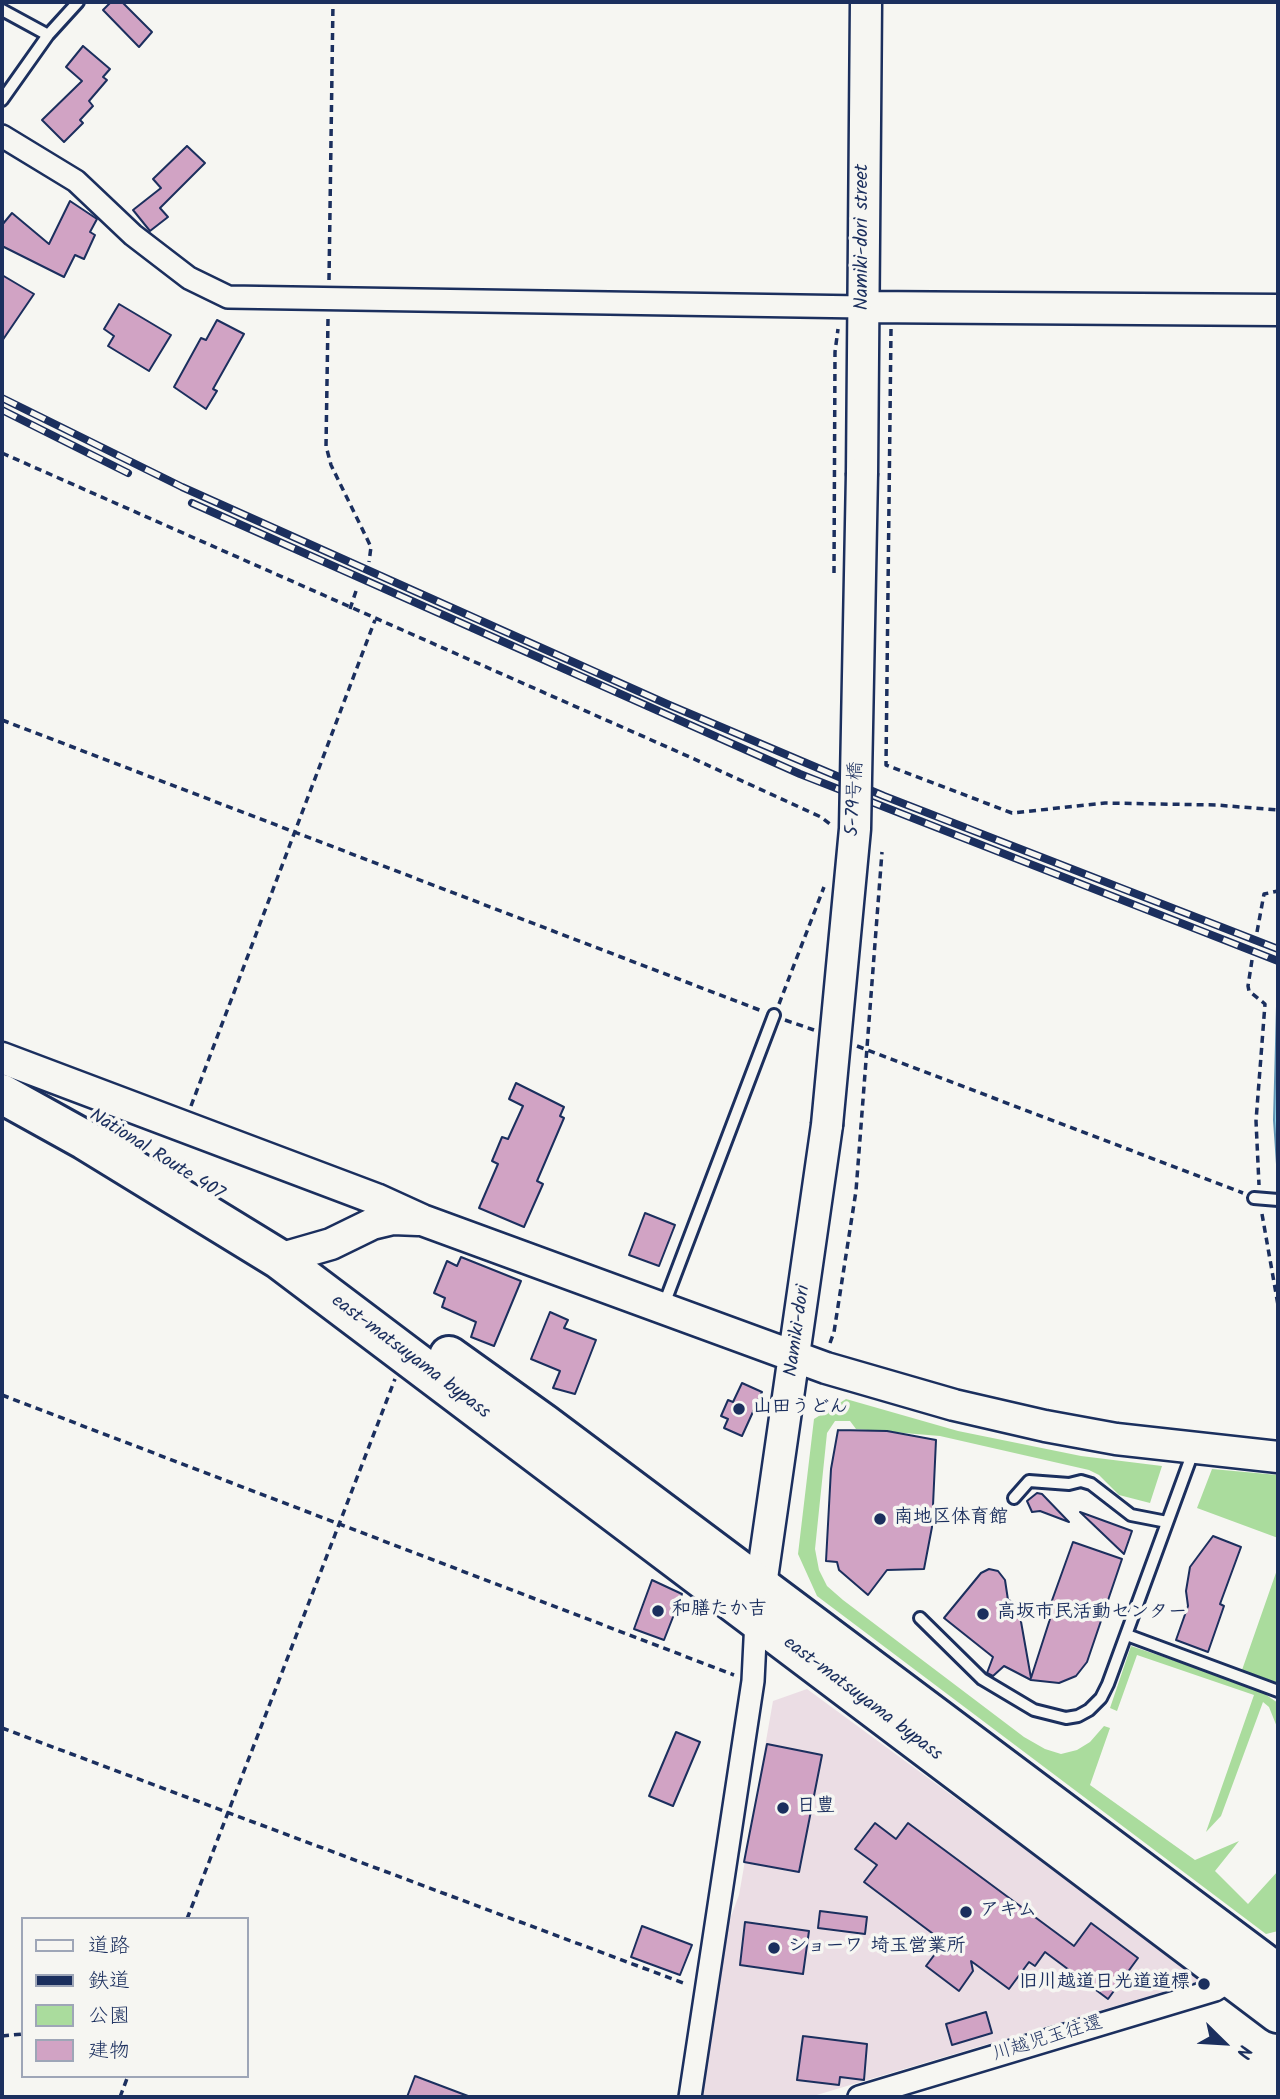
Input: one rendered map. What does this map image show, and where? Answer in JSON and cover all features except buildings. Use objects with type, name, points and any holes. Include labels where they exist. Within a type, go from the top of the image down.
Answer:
[{"type":"highway","name":"National Route 407","points":[[2,1066],[108,1124],[293,1256]]},
{"type":"highway","name":"National Route 407","points":[[2,1094],[293,1256]]},
{"type":"highway","name":"east-matsuyama bypass","points":[[293,1256],[407,1356],[1265,1962],[1278,2013]]},
{"type":"highway","name":"east-matsuyama bypass","points":[[293,1256],[544,1424],[758,1604]]},
{"type":"street","name":"Namiki-dori street","points":[[862,473],[866,2]]},
{"type":"street","points":[[2,136],[76,181],[133,235],[188,278],[228,297],[864,307],[1278,310]]},
{"type":"street","name":"5-79号橋","points":[[827,1125],[855,830],[862,473]]},
{"type":"street","points":[[2,1058],[376,1199],[422,1220],[838,1372],[1004,1417],[1116,1439],[1278,1457]]},
{"type":"street","name":"Namiki-dori","points":[[758,1604],[796,1356],[827,1125]]},
{"type":"street","points":[[293,1256],[372,1224],[393,1219],[422,1220]]},
{"type":"street","points":[[690,2097],[753,1681],[758,1604]]},
{"type":"street","name":"川越児玉往還","points":[[859,2097],[1214,1990],[1265,1962]]},
{"type":"lane","points":[[2,100],[48,35],[78,2]]},
{"type":"lane","points":[[2,10],[48,35]]},
{"type":"lane","points":[[663,1307],[774,1015]]},
{"type":"lane","points":[[1254,1198],[1275,1200]]},
{"type":"lane","points":[[920,1618],[982,1679],[1034,1710],[1056,1717],[1078,1716],[1101,1698],[1127,1635],[1194,1449]]},
{"type":"lane","points":[[1014,1498],[1029,1481],[1069,1485],[1081,1481],[1091,1484],[1131,1515],[1167,1522]]},
{"type":"lane","points":[[1127,1635],[1278,1691]]},
{"type":"path","points":[[333,2],[326,446],[331,465],[371,547],[369,562]]},
{"type":"path","points":[[834,580],[835,352],[864,307],[893,337],[886,765],[1012,813],[1104,803],[1216,805],[1278,810]]},
{"type":"path","points":[[2,453],[810,812],[837,831]]},
{"type":"path","points":[[350,609],[357,588]]},
{"type":"path","points":[[191,1107],[375,620]]},
{"type":"path","points":[[2,720],[774,1015],[828,878]]},
{"type":"path","points":[[828,1346],[834,1332],[856,1191],[881,852]]},
{"type":"path","points":[[1257,932],[1264,894],[1278,891]]},
{"type":"path","points":[[1252,960],[1249,991],[1265,1004],[1256,1121],[1259,1186]]},
{"type":"path","points":[[865,1049],[1254,1198]]},
{"type":"path","points":[[1262,1209],[1278,1305]]},
{"type":"path","points":[[188,1917],[337,1524],[398,1370],[407,1356]]},
{"type":"path","points":[[2,1395],[753,1681]]},
{"type":"path","points":[[2,1728],[705,1991]]},
{"type":"path","points":[[2,2036],[21,2034]]},
{"type":"path","points":[[120,2097],[127,2078]]},
{"type":"shaded area","points":[[807,1689],[1203,1980],[810,2097],[702,2097],[724,1935],[739,1895],[773,1701]]},
{"type":"green space","points":[[846,1399],[958,1431],[1081,1456],[1162,1466],[1150,1503],[1119,1495],[1099,1475],[1089,1470],[940,1436],[856,1429],[850,1421],[835,1421],[827,1433],[815,1549],[819,1570],[827,1586],[843,1600],[1024,1737],[1045,1749],[1061,1754],[1077,1750],[1090,1742],[1104,1726],[1110,1728],[1090,1785],[1195,1860],[1239,1841],[1215,1871],[1248,1904],[1278,1871],[1278,1931],[1266,1934],[817,1596],[798,1554],[814,1419]]},
{"type":"green space","points":[[1212,1469],[1278,1475],[1278,1538],[1197,1508]]},
{"type":"green space","points":[[1278,1567],[1278,1683],[1242,1670]]},
{"type":"green space","points":[[1131,1646],[1256,1688],[1278,1703],[1278,1742],[1277,1727],[1269,1707],[1263,1702],[1221,1816],[1206,1832],[1254,1695],[1137,1655],[1117,1711],[1110,1708]]},
{"type":"water","points":[[1278,968],[1278,1179],[1274,1120]]},
{"type":"railway","points":[[2,398],[182,487],[667,704],[884,796],[1278,949]]},
{"type":"railway","points":[[2,410],[128,473]]},
{"type":"railway","points":[[192,503],[800,774],[1278,961]]},
{"type":"place","name":"山田うどん","points":[[739,1409]]},
{"type":"place","name":"南地区体育館","points":[[880,1519]]},
{"type":"place","name":"和膳たか吉","points":[[658,1611]]},
{"type":"place","name":"高坂市民活動センター","points":[[983,1614]]},
{"type":"place","name":"日豊","points":[[783,1808]]},
{"type":"place","name":"アキム","points":[[966,1912]]},
{"type":"place","name":"ショーワ 埼玉営業所","points":[[774,1948]]},
{"type":"place","name":"旧川越道日光道道標","points":[[1204,1984]]}]
